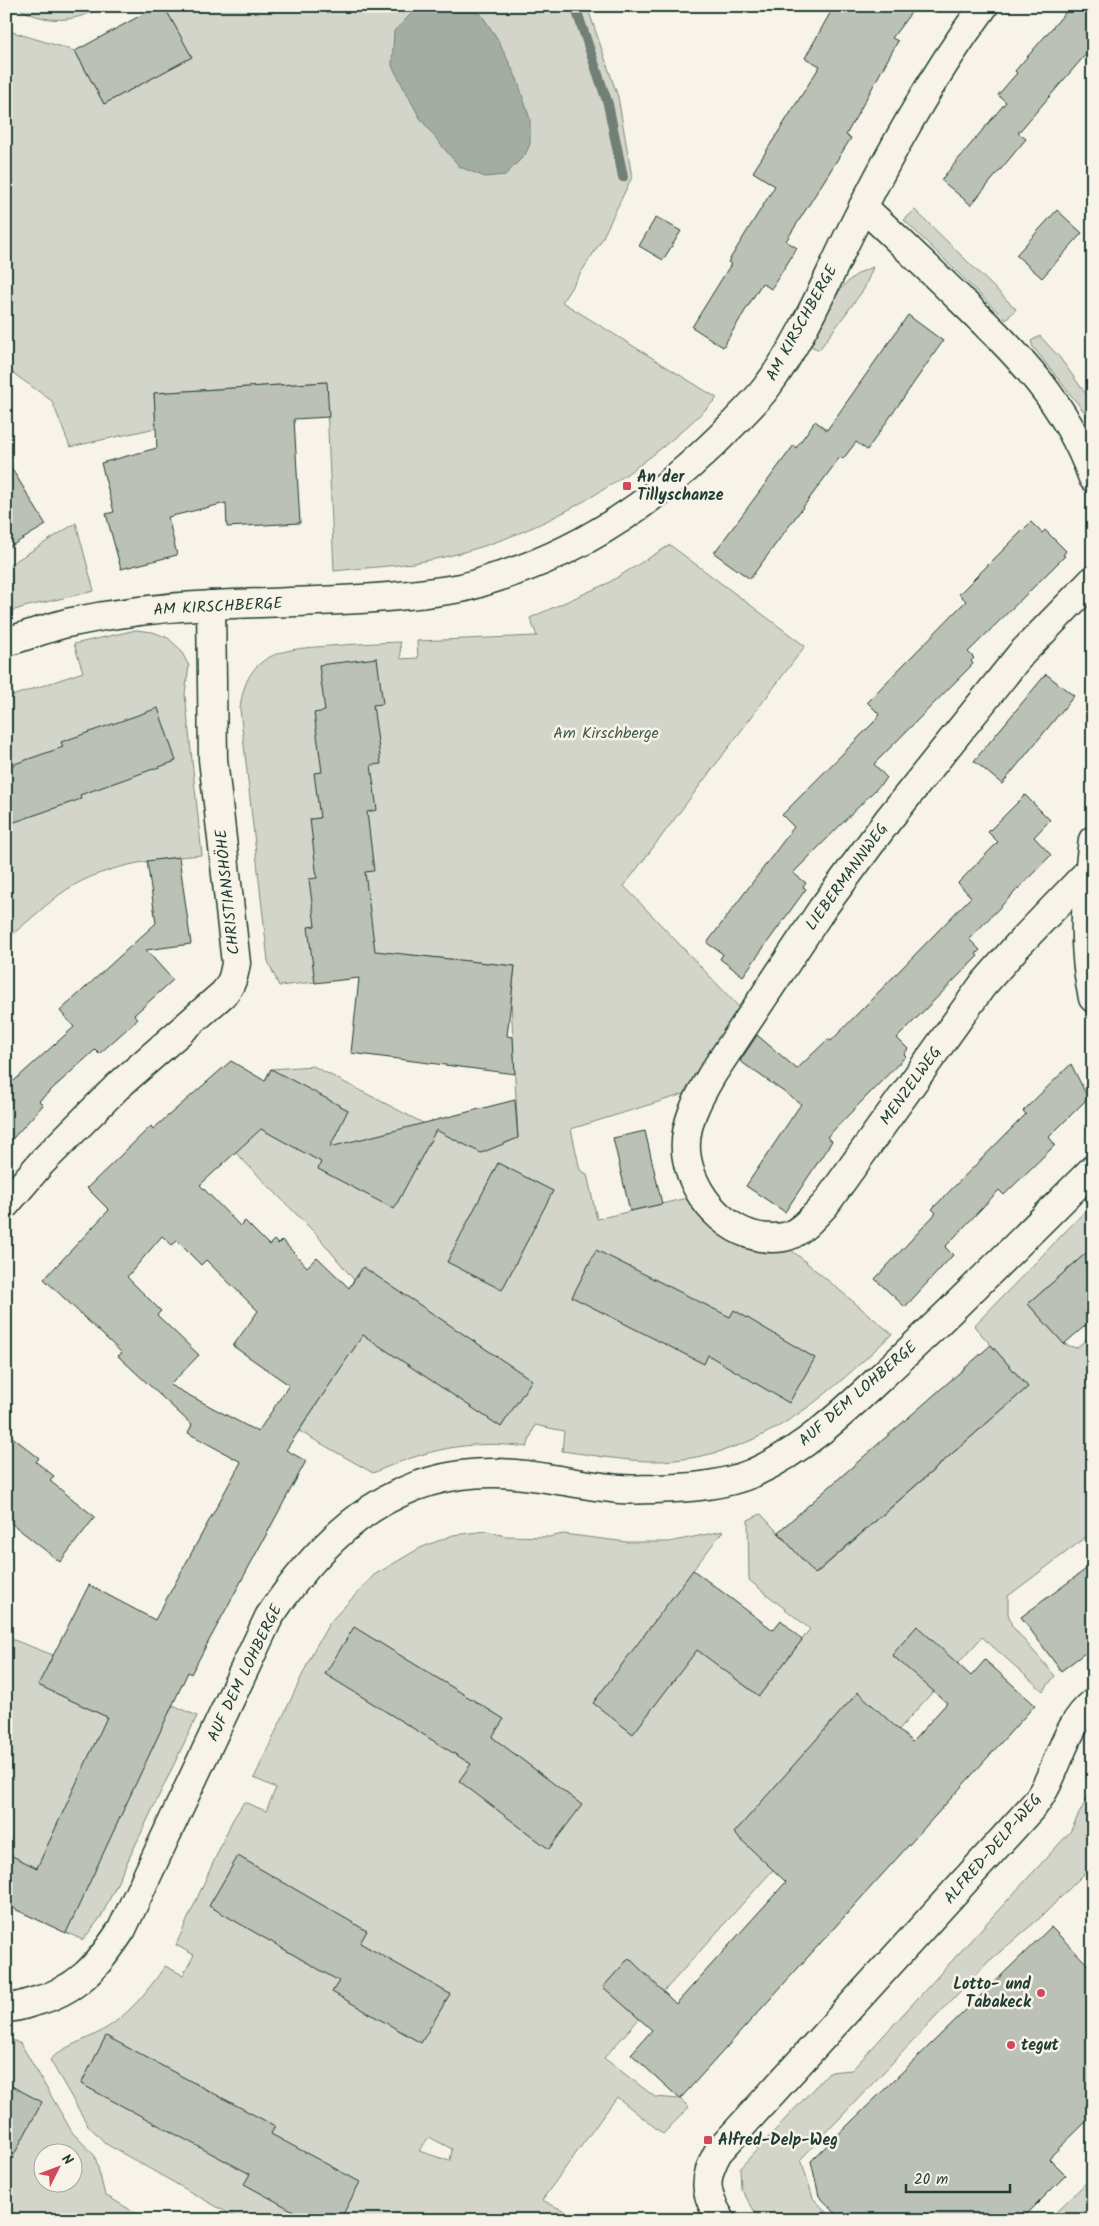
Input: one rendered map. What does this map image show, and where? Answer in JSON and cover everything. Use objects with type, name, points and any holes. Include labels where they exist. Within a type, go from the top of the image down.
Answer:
[{"type":"street","name":"AM KIRSCHBERGE","points":[[6,642],[65,624],[104,616],[211,605],[320,602],[390,597],[464,587],[519,570],[562,552],[599,532],[664,487],[706,452],[766,389],[796,341],[910,116],[948,54],[984,6]]},
{"type":"street","points":[[863,207],[1021,359],[1048,392],[1070,426],[1092,472]]},
{"type":"street","name":"LIEBERMANNWEG","points":[[712,1209],[695,1183],[686,1158],[688,1126],[697,1101],[713,1073],[822,909],[888,820],[1021,654],[1093,580]]},
{"type":"street","name":"CHRISTIANSHÖHE","points":[[6,1204],[48,1156],[117,1087],[223,994],[234,976],[236,963],[213,759],[211,605]]},
{"type":"street","points":[[1093,840],[1085,920],[1087,972],[1093,998]]},
{"type":"street","name":"MENZELWEG","points":[[712,1209],[729,1226],[757,1237],[785,1237],[804,1226],[826,1205],[982,986],[1018,945],[1089,871]]},
{"type":"street","name":"AUF DEM LOHBERGE","points":[[6,2008],[53,1997],[82,1980],[105,1955],[125,1922],[269,1618],[292,1584],[319,1552],[349,1524],[380,1503],[412,1485],[460,1474],[514,1474],[621,1490],[696,1488],[753,1473],[809,1441],[858,1398],[947,1315],[1093,1168]]},
{"type":"street","name":"ALFRED-DELP-WEG","points":[[721,2220],[712,2206],[706,2189],[708,2169],[718,2152],[1034,1806],[1051,1778],[1076,1722],[1093,1703]]},
{"type":"green space","points":[[16,6],[104,6],[82,16],[60,20],[37,16]]},
{"type":"green space","points":[[164,6],[587,6],[618,97],[632,177],[600,243],[562,302],[717,398],[652,456],[616,481],[539,525],[498,541],[456,554],[413,563],[334,571],[326,382],[154,393],[156,428],[70,447],[52,401],[6,368],[6,30],[75,51],[104,104],[191,57]]},
{"type":"green space","points":[[915,210],[1016,309],[1006,320],[904,220]]},
{"type":"green space","points":[[873,267],[864,289],[819,350],[811,346],[828,310],[841,289],[860,272]]},
{"type":"green space","points":[[1040,336],[1060,358],[1093,404],[1093,423],[1033,347],[1031,341]]},
{"type":"green space","points":[[76,523],[94,591],[6,613],[6,567]]},
{"type":"green space","name":"Am Kirschberge","points":[[670,545],[805,646],[624,886],[739,1007],[684,1094],[571,1129],[580,1170],[587,1174],[597,1219],[687,1198],[717,1233],[734,1242],[757,1247],[789,1248],[892,1334],[841,1381],[789,1420],[760,1436],[730,1448],[697,1457],[661,1461],[636,1460],[562,1451],[564,1431],[535,1425],[527,1447],[486,1444],[448,1448],[411,1458],[373,1473],[299,1431],[362,1335],[332,1314],[354,1280],[317,1235],[229,1146],[271,1069],[313,1066],[423,1123],[506,1143],[518,1137],[511,1001],[515,966],[411,955],[369,976],[279,986],[268,961],[240,709],[244,690],[250,676],[258,665],[269,657],[297,649],[400,642],[401,659],[418,658],[417,641],[537,636],[530,618],[608,583]]},
{"type":"green space","points":[[136,630],[153,632],[168,638],[180,649],[189,666],[185,694],[202,855],[128,865],[91,877],[59,895],[6,940],[6,698],[83,672],[74,644]]},
{"type":"green space","points":[[1093,1203],[1093,1247],[1028,1304],[1064,1344],[1076,1348],[1093,1334],[1093,1532],[1008,1596],[1008,1613],[1012,1626],[1055,1676],[1043,1691],[982,1637],[604,2058],[655,2097],[680,2099],[689,2107],[663,2134],[617,2097],[542,2200],[583,2220],[240,2220],[106,2144],[87,2124],[50,2060],[61,2051],[100,2032],[119,2019],[144,1994],[165,1966],[183,1975],[194,1955],[176,1945],[232,1821],[244,1802],[266,1811],[276,1788],[254,1778],[315,1648],[330,1622],[374,1575],[420,1548],[453,1535],[487,1531],[505,1536],[549,1537],[563,1534],[627,1542],[669,1542],[723,1531],[693,1570],[735,1678],[759,1696],[810,1629],[749,1580],[748,1520],[761,1514],[816,1574],[1028,1387],[974,1326]],"holes":[[[429,2137],[452,2149],[450,2161],[419,2151]]]},
{"type":"green space","points":[[6,1637],[53,1655],[39,1685],[107,1717],[169,1713],[173,1705],[197,1716],[101,1917],[83,1940],[17,1910],[30,1882],[6,1853]]},
{"type":"green space","points":[[1093,1786],[1093,1865],[1041,1917],[988,1962],[801,2159],[813,2198],[834,2220],[760,2220],[741,2189],[740,2168],[829,2072],[852,2070],[1070,1832]]},
{"type":"green space","points":[[6,2037],[21,2044],[72,2132],[95,2156],[105,2195],[148,2220],[6,2220]]},
{"type":"green space","points":[[1093,2176],[1093,2220],[1048,2220]]},
{"type":"shaded area","points":[[436,8],[463,9],[481,14],[497,38],[517,79],[530,119],[530,144],[525,155],[505,175],[485,177],[460,167],[420,118],[392,66],[394,31],[412,13]]},
{"type":"building","points":[[158,6],[164,6],[192,57],[104,104],[75,51]]},
{"type":"building","points":[[834,6],[916,6],[892,38],[898,41],[846,135],[851,138],[786,241],[797,248],[771,289],[762,283],[723,347],[692,327],[731,264],[728,262],[775,186],[753,172],[820,66],[805,58]]},
{"type":"building","points":[[1071,6],[1093,6],[1093,46],[1018,133],[1026,139],[971,205],[941,180],[1006,102],[998,95],[1017,73],[1015,71]]},
{"type":"building","points":[[1057,210],[1082,233],[1042,278],[1016,255]]},
{"type":"building","points":[[656,217],[681,231],[663,260],[639,246]]},
{"type":"building","points":[[908,315],[943,341],[867,450],[856,442],[843,459],[840,457],[750,579],[714,553],[794,445],[796,448],[815,421],[827,430]]},
{"type":"building","points":[[327,382],[329,417],[294,419],[300,523],[227,527],[226,503],[168,517],[177,555],[121,569],[106,514],[114,512],[101,463],[157,448],[154,393]]},
{"type":"building","points":[[6,459],[46,525],[6,549]]},
{"type":"building","points":[[1031,522],[1042,533],[1045,530],[1066,551],[1063,555],[1065,556],[968,652],[974,658],[971,661],[973,664],[874,764],[887,778],[793,873],[806,883],[803,887],[806,889],[743,976],[720,959],[723,954],[707,943],[794,827],[782,815],[876,720],[879,714],[867,702],[966,601],[959,594]]},
{"type":"building","points":[[377,658],[383,704],[373,705],[381,764],[371,765],[377,810],[367,812],[374,871],[365,872],[375,951],[515,966],[507,1036],[513,1037],[515,1074],[351,1053],[359,978],[315,983],[308,927],[315,926],[309,879],[317,878],[310,819],[320,818],[314,773],[322,772],[314,713],[325,711],[319,665]]},
{"type":"building","points":[[1046,674],[1074,696],[1002,784],[974,761]]},
{"type":"building","points":[[158,708],[176,761],[80,795],[81,799],[6,825],[6,767],[63,747],[61,742]]},
{"type":"building","points":[[1025,795],[1050,820],[1034,837],[1051,855],[969,939],[980,950],[976,954],[978,956],[897,1038],[908,1049],[904,1054],[906,1056],[827,1137],[832,1141],[785,1212],[746,1186],[801,1104],[740,1061],[757,1035],[797,1069],[828,1039],[831,1041],[971,897],[958,883],[998,842],[988,832]]},
{"type":"building","points":[[179,857],[191,944],[146,950],[173,980],[134,1015],[138,1019],[99,1054],[95,1050],[39,1101],[43,1105],[6,1146],[6,1088],[74,1027],[60,1011],[156,923],[147,861]]},
{"type":"building","points":[[231,1061],[265,1081],[271,1069],[348,1110],[330,1147],[515,1100],[518,1138],[481,1153],[436,1130],[394,1209],[318,1169],[321,1162],[261,1129],[200,1185],[240,1226],[245,1221],[269,1245],[274,1240],[278,1244],[282,1240],[307,1267],[317,1257],[349,1288],[363,1267],[532,1380],[501,1427],[363,1335],[286,1450],[306,1461],[191,1674],[188,1672],[66,1933],[6,1905],[6,1853],[37,1868],[107,1717],[38,1685],[89,1585],[155,1620],[241,1462],[188,1433],[192,1425],[118,1356],[122,1353],[44,1279],[109,1210],[87,1188],[151,1126],[153,1129]],"holes":[[[162,1236],[172,1245],[177,1241],[201,1265],[206,1260],[258,1311],[233,1346],[289,1385],[258,1432],[170,1385],[199,1355],[157,1315],[161,1311],[127,1277]]]},
{"type":"building","points":[[1071,1064],[1088,1098],[1049,1137],[1055,1145],[1004,1195],[999,1190],[945,1247],[953,1255],[905,1307],[875,1279],[936,1213],[932,1209],[1026,1114],[1023,1111]]},
{"type":"building","points":[[645,1131],[662,1204],[630,1211],[613,1138]]},
{"type":"building","points":[[498,1163],[553,1191],[502,1290],[447,1262]]},
{"type":"building","points":[[1093,1247],[1093,1319],[1064,1344],[1028,1304]]},
{"type":"building","points":[[596,1250],[730,1317],[734,1310],[815,1358],[789,1403],[708,1355],[704,1364],[572,1297]]},
{"type":"building","points":[[991,1345],[1028,1387],[815,1574],[778,1532]]},
{"type":"building","points":[[6,1432],[39,1458],[36,1462],[54,1476],[50,1481],[95,1517],[60,1562],[6,1519]]},
{"type":"building","points":[[1093,1564],[1093,1647],[1061,1671],[1021,1617]]},
{"type":"building","points":[[693,1570],[773,1630],[781,1620],[802,1640],[759,1696],[697,1650],[633,1734],[593,1703]]},
{"type":"building","points":[[917,1626],[971,1676],[985,1660],[1035,1705],[680,2099],[631,2054],[652,2030],[603,1987],[629,1958],[676,2004],[786,1882],[734,1833],[858,1692],[912,1742],[947,1703],[892,1655]]},
{"type":"building","points":[[354,1627],[504,1719],[492,1737],[582,1805],[549,1849],[459,1781],[471,1764],[325,1674]]},
{"type":"building","points":[[238,1856],[367,1931],[360,1943],[450,1994],[421,2043],[332,1992],[339,1981],[209,1906]]},
{"type":"building","name":"tegut","points":[[1051,1927],[1093,1970],[1093,2115],[1049,2158],[1066,2175],[1021,2220],[842,2220],[819,2196],[811,2161]]},
{"type":"building","points":[[106,2036],[275,2126],[271,2134],[360,2182],[340,2220],[310,2220],[244,2184],[250,2174],[81,2084]]},
{"type":"building","points":[[6,2083],[42,2102],[6,2170]]},
{"type":"waterway","points":[[575,6],[608,104],[623,177]]},
{"type":"place","name":"An der Tillyschanze","points":[[627,486]]},
{"type":"place","name":"Lotto- und Tabakeck","points":[[1041,1993]]},
{"type":"place","name":"tegut","points":[[1011,2045]]},
{"type":"place","name":"Alfred-Delp-Weg","points":[[708,2140]]}]
